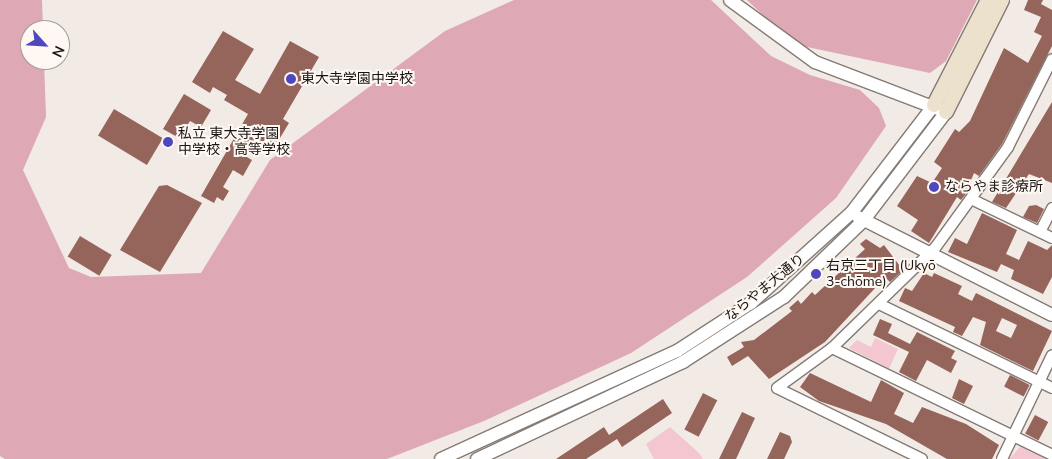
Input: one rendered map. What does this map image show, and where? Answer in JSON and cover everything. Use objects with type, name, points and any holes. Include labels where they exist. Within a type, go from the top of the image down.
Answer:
[{"type":"main road","name":"ならやま大通り","points":[[940,109],[988,0]]},
{"type":"main road","name":"ならやま大通り","points":[[940,109],[1002,0]]},
{"type":"street","points":[[730,0],[815,62],[940,109]]},
{"type":"street","points":[[922,459],[778,388],[832,348],[929,254],[1008,148],[1052,59]]},
{"type":"street","name":"ならやま大通り","points":[[441,459],[677,351],[779,280],[852,212],[940,109]]},
{"type":"street","name":"ならやま大通り","points":[[476,459],[675,367],[742,326],[784,297],[863,221],[940,109]]},
{"type":"street","points":[[971,199],[1052,238]]},
{"type":"street","points":[[1040,232],[1052,208]]},
{"type":"street","points":[[852,212],[863,221],[1052,315]]},
{"type":"street","points":[[879,304],[1052,388]]},
{"type":"street","points":[[832,348],[1052,455]]},
{"type":"street","points":[[1002,459],[1052,355]]},
{"type":"shaded area","points":[[0,0],[42,0],[43,20],[20,20],[20,70],[44,70],[46,117],[23,170],[69,268],[91,277],[201,273],[270,160],[445,31],[514,0],[711,0],[771,56],[810,75],[860,90],[879,108],[886,126],[836,198],[747,277],[631,353],[484,421],[387,459],[5,459],[0,456]]},
{"type":"shaded area","points":[[747,0],[977,0],[946,61],[930,73],[793,44]]},
{"type":"shaded area","points":[[875,338],[898,349],[889,369],[849,348],[857,340],[871,347]]},
{"type":"shaded area","points":[[670,427],[699,453],[703,459],[654,459],[646,444]]},
{"type":"shaded area","points":[[1021,446],[1048,459],[1009,459]]},
{"type":"building","points":[[1028,0],[1043,0],[1041,4],[1052,10],[1052,46],[1002,144],[979,176],[974,173],[965,195],[961,200],[957,197],[929,243],[911,231],[918,220],[897,206],[917,176],[932,183],[942,168],[934,162],[955,129],[959,132],[970,121],[1004,48],[1028,63],[1042,36],[1034,32],[1041,17],[1024,10]]},
{"type":"building","points":[[223,31],[254,49],[235,80],[260,94],[290,41],[319,57],[283,119],[289,123],[274,148],[256,138],[245,156],[252,160],[243,176],[233,170],[223,187],[229,191],[223,201],[217,197],[214,203],[201,196],[248,114],[224,100],[227,95],[213,87],[210,93],[192,82]]},
{"type":"building","points":[[184,94],[211,110],[201,127],[190,121],[179,138],[163,129]]},
{"type":"building","points":[[1052,102],[1052,183],[1029,174],[1006,208],[992,202]]},
{"type":"building","points":[[114,109],[163,138],[147,165],[98,136]]},
{"type":"building","points":[[167,185],[202,203],[160,272],[120,250],[159,186]]},
{"type":"building","points":[[1036,205],[1044,209],[1037,223],[1023,217],[1029,206]]},
{"type":"building","points":[[982,213],[1017,230],[1006,254],[1019,260],[1028,241],[1047,250],[1052,245],[1052,277],[1043,294],[1011,279],[1014,270],[1001,264],[997,272],[948,252],[955,238],[967,244]]},
{"type":"building","points":[[80,236],[112,255],[99,276],[68,257]]},
{"type":"building","points":[[866,239],[880,248],[884,245],[903,270],[890,282],[887,279],[877,286],[825,342],[769,379],[748,356],[732,366],[727,357],[744,347],[741,342],[754,340],[792,311],[789,308],[798,300],[801,304],[812,292],[815,295],[865,249],[860,244]]},
{"type":"building","points":[[924,273],[932,277],[934,273],[962,286],[958,294],[972,301],[976,293],[1052,331],[1033,371],[980,345],[986,322],[973,317],[962,336],[953,332],[955,327],[899,301],[905,288],[912,291]],"holes":[[[1002,318],[1017,325],[1011,338],[996,331]]]},
{"type":"building","points":[[880,319],[892,324],[888,333],[910,344],[917,332],[955,351],[951,358],[957,361],[951,373],[927,360],[916,381],[899,372],[909,352],[873,335]]},
{"type":"building","points":[[810,373],[871,402],[881,380],[904,393],[894,414],[913,423],[922,407],[966,424],[999,445],[992,459],[947,459],[886,424],[819,401],[800,387]]},
{"type":"building","points":[[1010,375],[1030,385],[1024,397],[1004,387]]},
{"type":"building","points":[[959,379],[973,386],[964,404],[952,398]]},
{"type":"building","points":[[703,393],[717,400],[699,437],[684,430]]},
{"type":"building","points":[[663,399],[672,413],[622,447],[617,439],[586,459],[556,459],[604,427],[609,435]]},
{"type":"building","points":[[742,412],[755,418],[736,459],[719,459]]},
{"type":"building","points":[[1035,415],[1048,422],[1038,441],[1025,434]]},
{"type":"building","points":[[780,432],[790,436],[792,442],[784,459],[767,459]]},
{"type":"place","name":"東大寺学園中学校","points":[[291,79]]},
{"type":"place","name":"私立 東大寺学園 中学校・高等学校","points":[[168,142]]},
{"type":"place","name":"ならやま診療所","points":[[934,187]]},
{"type":"place","name":"右京三丁目 (Ukyō 3-chōme)","points":[[816,274]]}]
